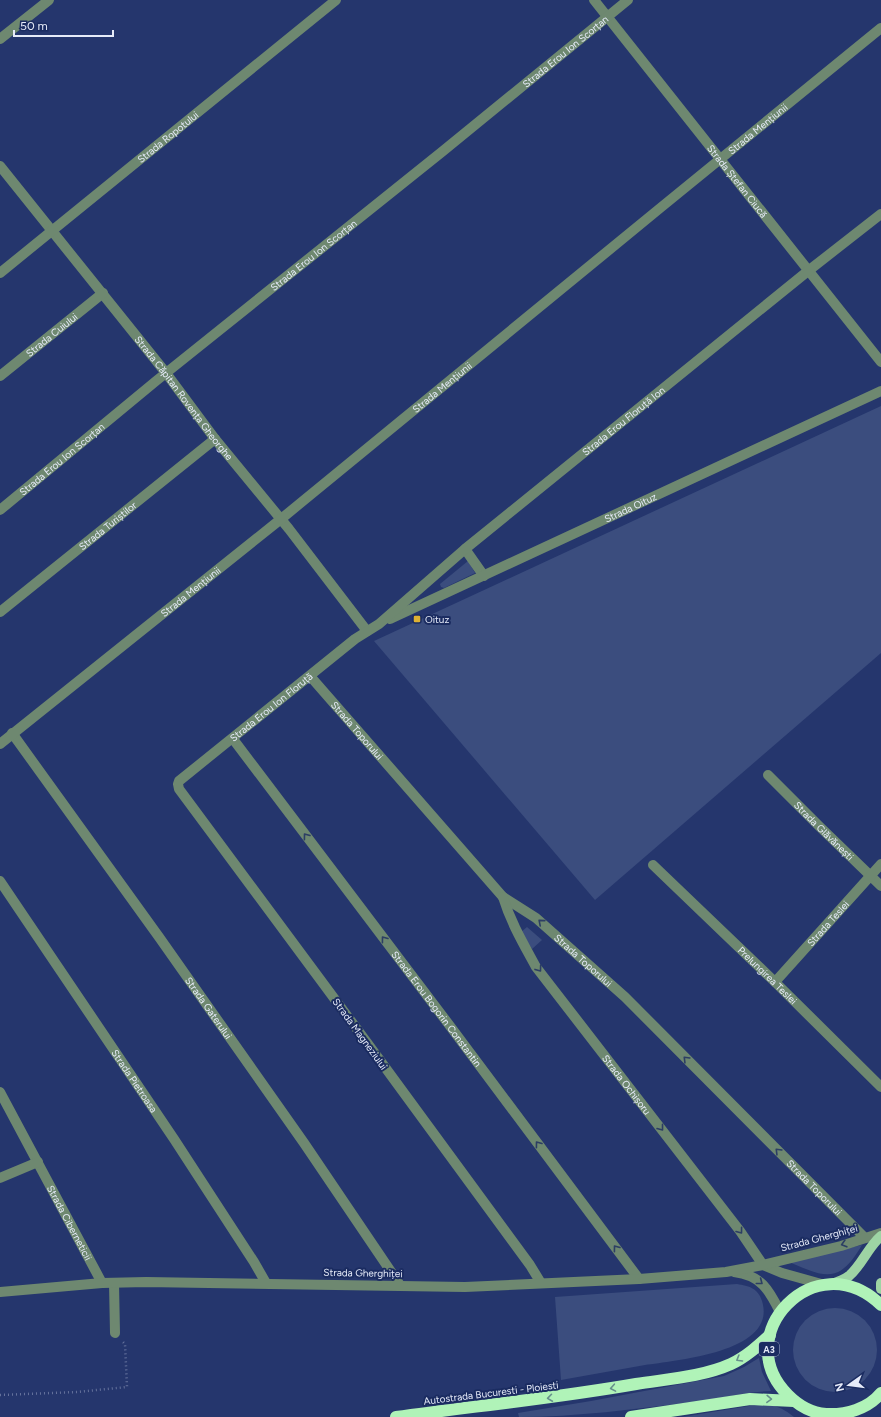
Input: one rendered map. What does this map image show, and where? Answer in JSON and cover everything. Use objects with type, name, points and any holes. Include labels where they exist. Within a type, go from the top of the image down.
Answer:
[{"type":"highway","name":"A3","points":[[881,1305],[873,1297],[846,1285],[828,1284],[799,1294],[780,1312],[774,1323],[768,1350],[770,1365],[784,1391],[794,1401],[803,1407],[824,1415],[853,1411],[867,1405],[881,1393]]},
{"type":"highway","name":"Autostrada Bucuresti - Ploiesti","points":[[396,1417],[588,1392],[690,1375],[721,1368],[741,1358],[770,1336]]},
{"type":"highway","name":"A3","points":[[631,1417],[750,1399],[794,1401]]},
{"type":"main road","name":"Strada Gherghiței","points":[[828,1284],[842,1280],[854,1271],[881,1235]]},
{"type":"main road","points":[[881,1283],[881,1289]]},
{"type":"street","points":[[0,40],[49,0]]},
{"type":"street","name":"Strada Ropotului","points":[[0,274],[336,0]]},
{"type":"street","name":"Strada Ștefan Ciucă","points":[[594,0],[881,362]]},
{"type":"street","name":"Strada Erou Ion Scorțan","points":[[0,510],[166,373],[628,0]]},
{"type":"street","name":"Strada Mențiunii","points":[[0,744],[281,519],[881,28]]},
{"type":"street","name":"Strada Căpitan Rovența Gheorghe","points":[[0,166],[166,373],[215,439],[281,519],[367,631]]},
{"type":"street","name":"Strada Erou Floruță Ion","points":[[367,631],[379,624],[465,549],[808,271],[881,214]]},
{"type":"street","name":"Strada Cuiului","points":[[0,376],[102,293]]},
{"type":"street","name":"Strada Oituz","points":[[379,624],[881,391]]},
{"type":"street","name":"Strada Turiștilor","points":[[0,612],[215,439]]},
{"type":"street","points":[[465,549],[484,576]]},
{"type":"street","name":"Strada Erou Ion Floruță","points":[[178,786],[179,781],[233,739],[355,639],[367,631]]},
{"type":"street","name":"Strada Toporului","points":[[310,676],[503,897],[536,918],[625,997],[865,1238]]},
{"type":"street","name":"Strada Gaterului","points":[[12,734],[159,937],[308,1149],[400,1285]]},
{"type":"street","name":"Strada Erou Bogorin Constantin","points":[[233,739],[455,1032],[639,1279]]},
{"type":"street","name":"Strada Glăvănești","points":[[768,775],[881,886]]},
{"type":"street","name":"Strada Magneziului","points":[[178,786],[530,1265],[541,1283]]},
{"type":"street","name":"Strada Teslei","points":[[775,982],[881,864]]},
{"type":"street","name":"Prelungirea Teslei","points":[[653,865],[775,982],[881,1087]]},
{"type":"street","name":"Strada Pietroasa","points":[[0,881],[174,1140],[254,1262],[266,1283]]},
{"type":"street","name":"Strada Ochișoru","points":[[503,897],[510,919],[517,934],[536,966],[740,1231],[763,1265]]},
{"type":"street","name":"Strada Ciberneticii","points":[[0,1092],[102,1284]]},
{"type":"street","points":[[0,1178],[38,1162]]},
{"type":"street","name":"Strada Gherghiței","points":[[0,1292],[114,1283],[266,1283],[465,1287],[639,1279],[726,1272],[763,1265],[881,1235]]},
{"type":"street","points":[[763,1265],[782,1273],[828,1284]]},
{"type":"street","name":"Strada Gherghiței","points":[[726,1272],[745,1274],[758,1280],[770,1292],[780,1312]]},
{"type":"street","points":[[114,1283],[115,1333]]},
{"type":"path","points":[[0,1395],[77,1392],[127,1387],[125,1344],[115,1333]]},
{"type":"shaded area","points":[[881,406],[881,653],[595,900],[374,641]]},
{"type":"shaded area","points":[[468,561],[475,573],[444,588],[441,587],[440,584]]},
{"type":"shaded area","points":[[527,927],[542,940],[532,949],[521,932]]},
{"type":"shaded area","points":[[862,1245],[854,1258],[846,1266],[839,1272],[831,1274],[813,1272],[789,1262]]},
{"type":"shaded area","points":[[737,1284],[752,1288],[758,1293],[762,1301],[763,1318],[755,1332],[740,1342],[722,1350],[700,1356],[561,1380],[555,1297]]},
{"type":"shaded area","points":[[835,1308],[851,1311],[865,1320],[874,1334],[877,1350],[874,1366],[865,1380],[851,1389],[835,1392],[819,1389],[805,1380],[796,1366],[793,1350],[796,1334],[805,1320],[819,1311]]},
{"type":"shaded area","points":[[759,1358],[762,1372],[771,1391],[671,1405],[584,1414],[519,1417],[518,1413],[724,1376]]},
{"type":"shaded area","points":[[768,1405],[782,1409],[794,1417],[682,1417],[749,1406]]},
{"type":"place","name":"Oituz","points":[[417,619]]}]
